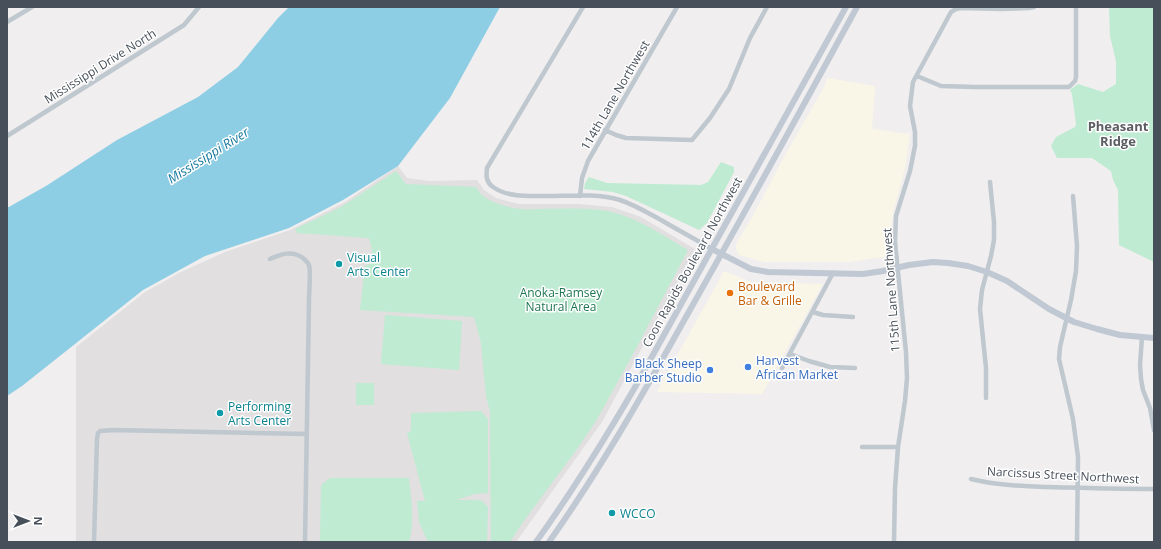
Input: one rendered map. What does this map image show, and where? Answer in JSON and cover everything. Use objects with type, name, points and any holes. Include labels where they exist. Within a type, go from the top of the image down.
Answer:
[{"type":"main road","name":"Coon Rapids Boulevard Northwest","points":[[536,542],[603,442],[846,7]]},
{"type":"main road","name":"Coon Rapids Boulevard Northwest","points":[[549,542],[603,462],[623,428],[858,7]]},
{"type":"main road","points":[[712,249],[746,267],[757,271],[768,272],[867,273],[923,263],[944,262],[968,266],[987,272],[1014,285],[1049,309],[1090,327],[1120,335],[1154,338]]},
{"type":"street","points":[[7,22],[32,7]]},
{"type":"street","name":"Mississippi Drive North","points":[[7,136],[184,25],[199,7]]},
{"type":"street","points":[[583,7],[487,168],[486,176],[489,184],[507,193],[528,196],[603,197],[628,203],[712,249]]},
{"type":"street","name":"114th Lane Northwest","points":[[580,196],[584,169],[605,130],[678,7]]},
{"type":"street","points":[[605,130],[626,138],[692,140],[710,118],[729,89],[750,38],[767,7]]},
{"type":"street","points":[[961,8],[1001,9],[1034,7]]},
{"type":"street","points":[[917,76],[941,86],[1069,87],[1075,81],[1076,77],[1076,7]]},
{"type":"street","name":"115th Lane Northwest","points":[[894,542],[895,488],[898,447],[907,378],[906,352],[895,242],[896,216],[910,171],[915,146],[915,132],[910,106],[913,82],[951,12],[961,8]]},
{"type":"street","points":[[986,398],[985,354],[980,309],[982,290],[991,256],[994,231],[990,182]]},
{"type":"street","points":[[1073,196],[1077,265],[1074,290],[1060,348],[1059,359],[1073,419],[1078,457],[1077,542]]},
{"type":"street","points":[[270,259],[284,254],[293,254],[298,255],[306,261],[309,266],[305,542]]},
{"type":"street","points":[[782,368],[833,273]]},
{"type":"street","points":[[813,312],[823,315],[853,317]]},
{"type":"street","points":[[1142,338],[1140,365],[1141,379],[1143,390],[1152,407],[1154,430]]},
{"type":"street","points":[[790,354],[809,362],[830,367],[855,368]]},
{"type":"street","points":[[94,542],[97,439],[100,431],[307,434]]},
{"type":"street","points":[[862,447],[898,447]]},
{"type":"street","name":"Narcissus Street Northwest","points":[[972,480],[1023,486],[1154,489]]},
{"type":"shaded area","points":[[828,78],[875,86],[872,129],[910,134],[905,168],[893,213],[889,240],[891,256],[849,262],[764,262],[739,255],[736,249],[736,244],[754,214]]},
{"type":"shaded area","points":[[398,166],[407,178],[429,181],[477,180],[484,190],[496,198],[519,204],[579,204],[612,207],[641,217],[695,249],[602,422],[516,542],[76,542],[76,347],[145,292],[183,271],[225,252],[290,230],[345,202]]},
{"type":"shaded area","points":[[724,271],[751,282],[823,284],[762,394],[657,392]]},
{"type":"green space","points":[[1109,7],[1154,7],[1154,265],[1152,261],[1119,245],[1118,190],[1113,180],[1111,171],[1092,158],[1057,158],[1051,146],[1056,137],[1075,127],[1076,124],[1072,94],[1070,90],[1078,84],[1103,92],[1116,84],[1116,61],[1110,36]]},
{"type":"green space","points":[[721,162],[734,167],[734,172],[707,223],[699,230],[626,196],[613,192],[584,189],[585,183],[589,177],[607,183],[701,185],[708,182]]},
{"type":"green space","name":"Anoka-Ramsey Natural Area","points":[[396,171],[406,184],[476,187],[479,192],[489,200],[515,208],[585,209],[612,212],[642,223],[688,250],[596,421],[510,542],[491,542],[490,411],[486,396],[481,343],[474,317],[360,310],[365,266],[372,263],[372,250],[369,238],[297,233],[295,229],[341,207]]},
{"type":"green space","points":[[385,315],[462,321],[459,370],[381,364]]},
{"type":"green space","points":[[356,383],[374,383],[374,405],[356,405]]},
{"type":"green space","points":[[481,411],[488,419],[488,493],[474,494],[456,500],[481,500],[488,507],[487,542],[428,542],[419,522],[417,501],[425,501],[407,433],[411,431],[411,413]]},
{"type":"green space","points":[[330,478],[409,478],[412,526],[409,542],[320,542],[321,485]]},
{"type":"water","name":"Mississippi River","points":[[289,7],[500,7],[450,98],[398,166],[343,200],[289,228],[205,256],[143,290],[22,386],[7,396],[7,208],[46,186],[117,140],[198,97],[238,67],[278,18]]},
{"type":"place","name":"Visual Arts Center","points":[[339,264]]},
{"type":"place","name":"Boulevard Bar & Grille","points":[[730,293]]},
{"type":"place","name":"Harvest African Market","points":[[748,367]]},
{"type":"place","name":"Black Sheep Barber Studio","points":[[710,370]]},
{"type":"place","name":"Performing Arts Center","points":[[220,413]]},
{"type":"place","name":"WCCO","points":[[612,513]]},
{"type":"district","name":"Pheasant Ridge","points":[[1118,134]]}]
